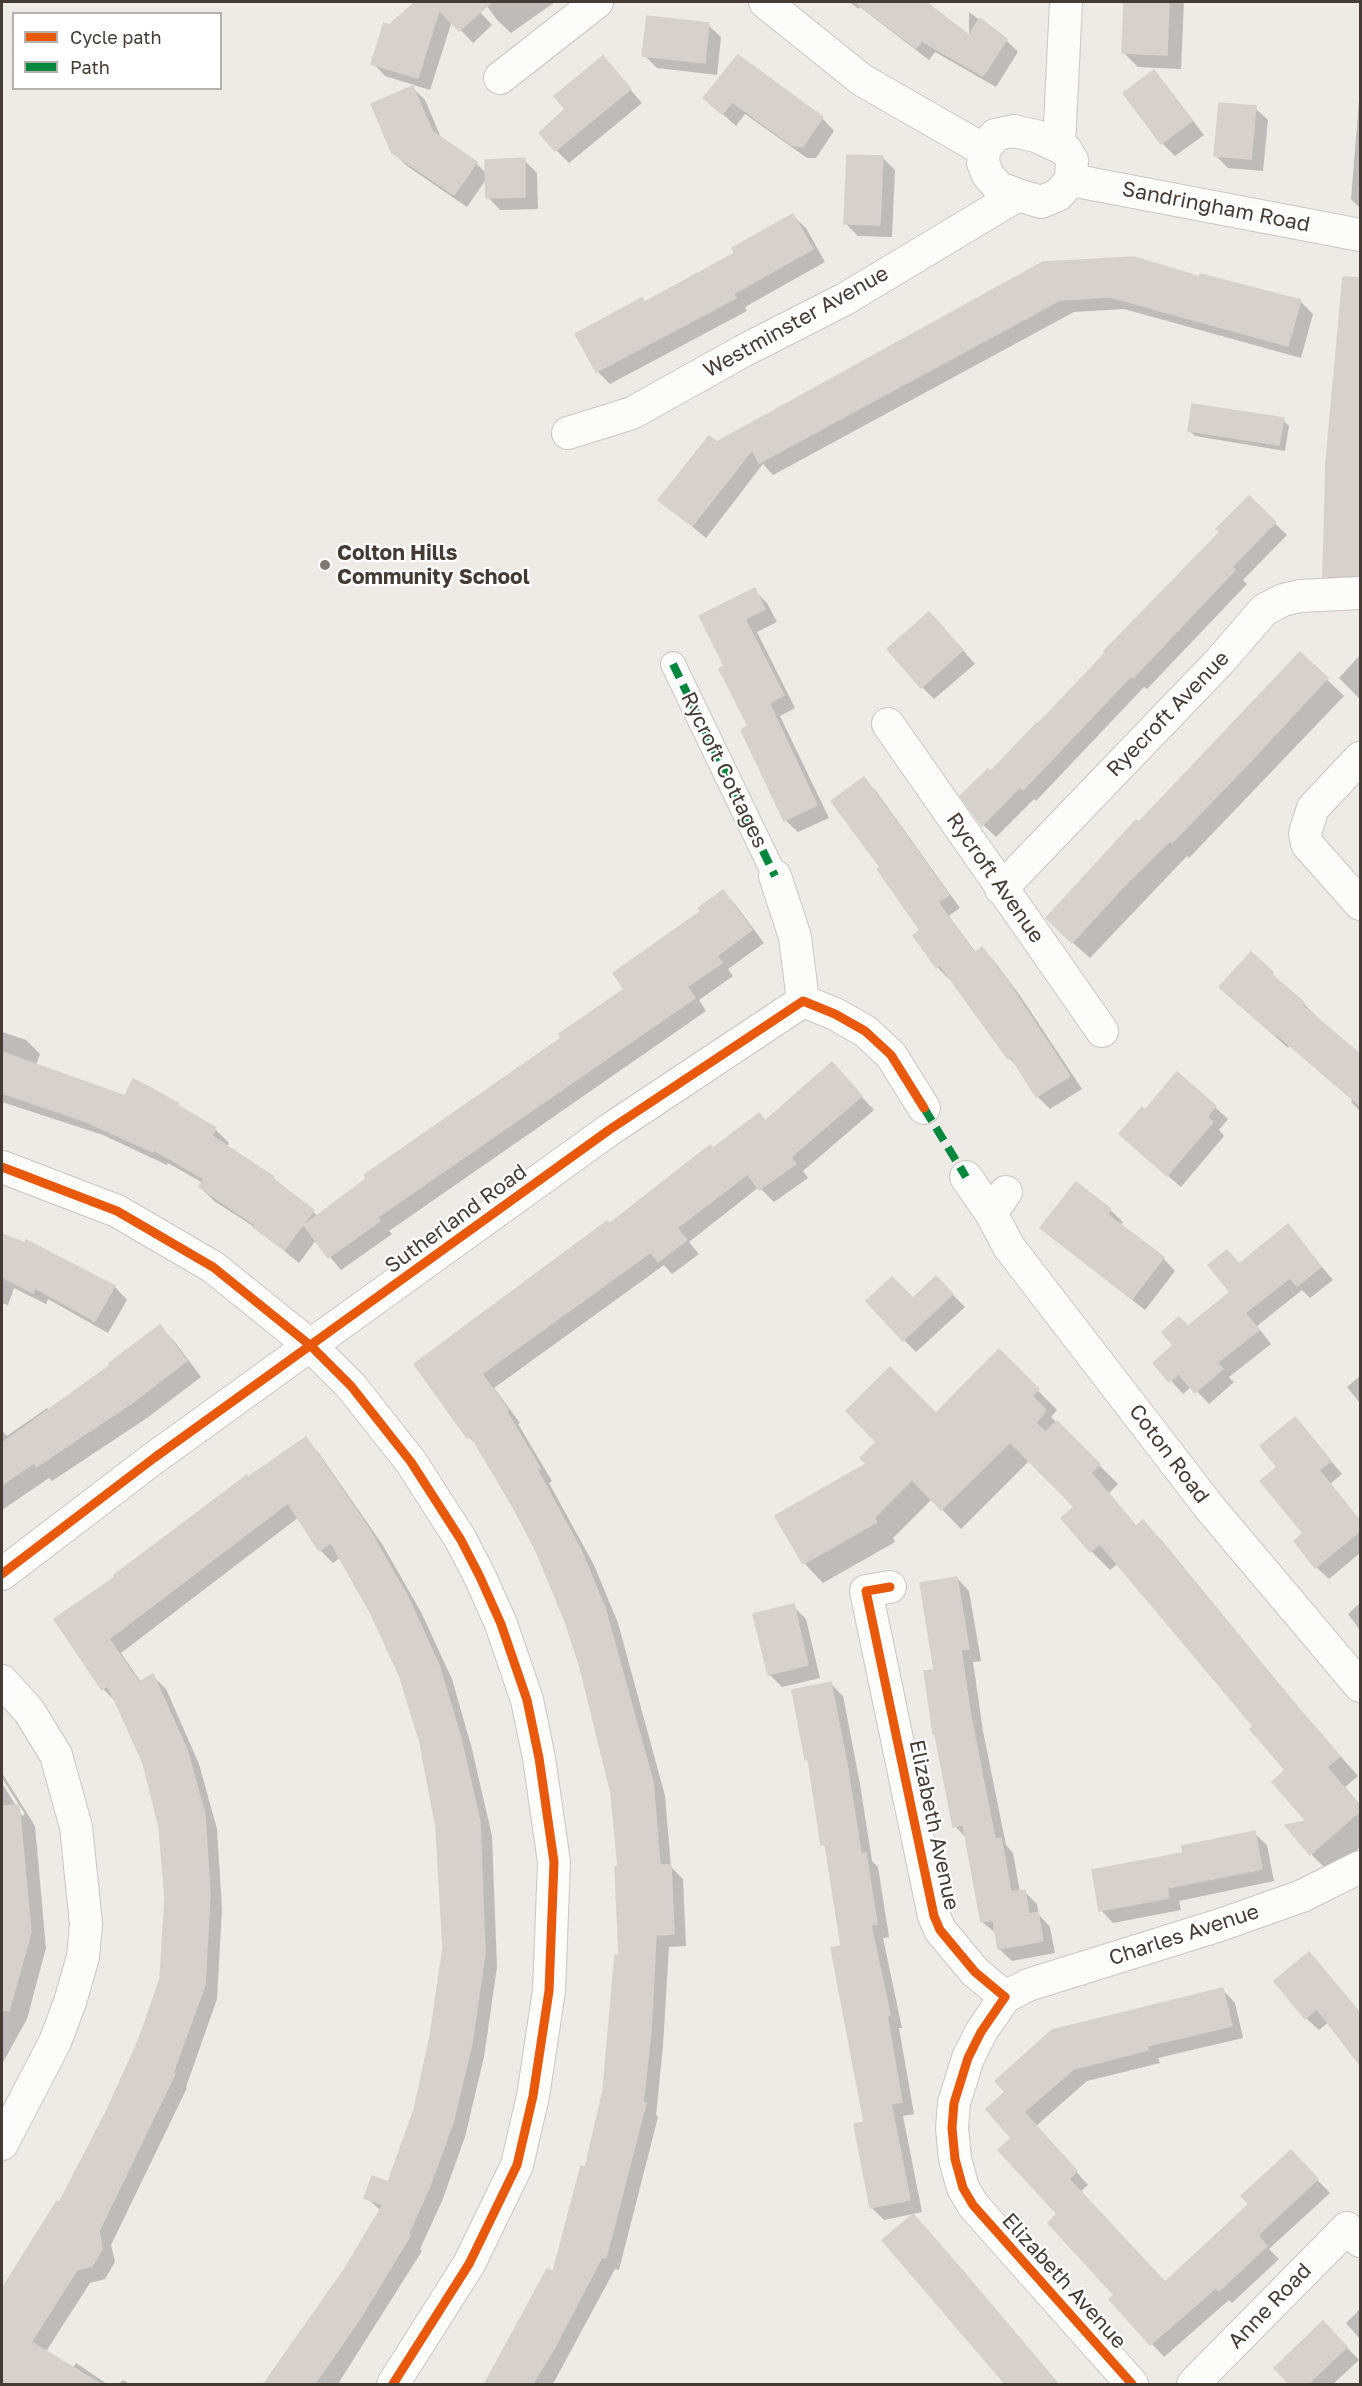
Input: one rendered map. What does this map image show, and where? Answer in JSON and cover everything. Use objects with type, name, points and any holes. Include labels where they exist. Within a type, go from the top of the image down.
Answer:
[{"type":"street","points":[[500,78],[597,2]]},
{"type":"street","points":[[765,2],[862,80],[984,150]]},
{"type":"street","points":[[1059,145],[1066,2]]},
{"type":"street","points":[[1013,131],[1036,136],[1066,150],[1072,160],[1071,180],[1058,195],[1041,202],[1018,195],[999,188],[988,175],[983,163],[984,150],[995,135],[1013,131]]},
{"type":"street","name":"Sandringham Road","points":[[1071,180],[1360,235]]},
{"type":"street","name":"Westminster Avenue","points":[[568,434],[632,413],[743,351],[845,299],[1018,195]]},
{"type":"street","name":"Ryecroft Avenue","points":[[1001,889],[1220,661],[1264,610],[1282,600],[1300,596],[1360,593]]},
{"type":"street","name":"Rycroft Cottages","points":[[673,664],[775,876]]},
{"type":"street","name":"Rycroft Avenue","points":[[888,724],[1102,1031]]},
{"type":"street","points":[[1360,758],[1313,808],[1305,833],[1307,844],[1360,903]]},
{"type":"street","points":[[775,876],[795,938],[803,1001],[835,1014],[865,1031],[891,1055],[924,1108]]},
{"type":"street","name":"Sutherland Road","points":[[2,1574],[154,1458],[609,1130],[803,1001]]},
{"type":"street","points":[[2,1167],[117,1211],[168,1239],[213,1268],[311,1346],[351,1386],[411,1462],[440,1506],[480,1577],[501,1624],[527,1700],[539,1758],[554,1862],[549,1991],[533,2096],[517,2165],[469,2264],[393,2385]]},
{"type":"street","name":"Coton Road","points":[[966,1177],[999,1203],[1008,1247],[1210,1508],[1360,1686]]},
{"type":"street","name":"Elizabeth Avenue","points":[[865,1591],[934,1916],[940,1930],[975,1972],[1005,1997],[981,2032],[968,2058],[954,2103],[951,2128],[955,2159],[963,2188],[972,2205],[1132,2385]]},
{"type":"street","points":[[2,1681],[29,1711],[56,1755],[76,1827],[86,1924],[83,1957],[55,2043],[2,2144]]},
{"type":"street","name":"Charles Avenue","points":[[1005,1997],[1028,1985],[1220,1925],[1281,1903],[1360,1867]]},
{"type":"street","name":"Anne Road","points":[[1193,2385],[1346,2227]]},
{"type":"building","points":[[415,2],[492,2],[459,31],[439,10],[418,78],[371,64],[384,23],[389,25]]},
{"type":"building","points":[[855,2],[926,2],[969,35],[980,18],[1007,39],[983,76],[922,41],[916,48]]},
{"type":"building","points":[[1124,2],[1169,2],[1167,55],[1122,53]]},
{"type":"building","points":[[647,16],[709,23],[705,63],[642,56]]},
{"type":"building","points":[[738,55],[823,117],[803,146],[793,146],[732,102],[722,114],[703,98]]},
{"type":"building","points":[[603,56],[631,89],[555,151],[539,133],[565,109],[554,96]]},
{"type":"building","points":[[1154,70],[1192,121],[1161,144],[1123,93]]},
{"type":"building","points":[[413,86],[432,131],[477,162],[454,195],[392,153],[371,104]]},
{"type":"building","points":[[1219,103],[1256,106],[1251,159],[1214,156]]},
{"type":"building","points":[[847,155],[883,156],[880,225],[844,224]]},
{"type":"building","points":[[525,158],[525,197],[486,198],[485,160]]},
{"type":"building","points":[[793,214],[813,249],[733,294],[736,298],[596,372],[575,334],[642,298],[645,302],[735,253],[732,248]]},
{"type":"building","points":[[1134,257],[1200,277],[1200,274],[1301,300],[1288,346],[1110,297],[1060,300],[759,463],[752,450],[692,526],[658,500],[709,436],[717,442],[1043,262]]},
{"type":"building","points":[[1343,277],[1360,278],[1360,575],[1323,577],[1326,462]]},
{"type":"building","points":[[1192,404],[1284,418],[1279,445],[1188,431]]},
{"type":"building","points":[[1249,496],[1276,522],[1232,567],[1235,570],[1133,678],[1131,676],[1023,790],[1020,787],[982,826],[960,796],[988,769],[991,771],[1038,724],[1106,652],[1104,651],[1220,532],[1216,529]]},
{"type":"building","points":[[755,588],[765,609],[745,619],[784,695],[769,703],[817,805],[784,821],[741,730],[748,726],[719,669],[724,666],[699,616]]},
{"type":"building","points":[[929,612],[963,650],[921,688],[887,649]]},
{"type":"building","points":[[1300,652],[1328,678],[1172,843],[1170,841],[1124,886],[1072,943],[1046,918],[1136,820],[1139,822]]},
{"type":"building","points":[[864,777],[949,895],[938,902],[974,953],[982,947],[1070,1076],[1036,1097],[1011,1057],[1008,1059],[940,965],[936,968],[913,935],[920,930],[877,869],[880,867],[831,801]]},
{"type":"building","points":[[723,890],[752,930],[717,956],[722,963],[687,987],[695,998],[378,1217],[380,1221],[328,1258],[304,1225],[366,1179],[364,1175],[561,1038],[559,1034],[624,989],[613,973],[701,911],[698,908]]},
{"type":"building","points":[[1251,952],[1273,972],[1271,974],[1304,1002],[1302,1005],[1360,1054],[1360,1106],[1219,987]]},
{"type":"building","points":[[2,1052],[125,1096],[133,1079],[145,1085],[216,1128],[212,1136],[274,1177],[273,1179],[314,1210],[284,1250],[253,1227],[255,1225],[199,1187],[204,1179],[154,1150],[153,1152],[87,1122],[2,1093]]},
{"type":"building","points":[[832,1062],[862,1096],[791,1157],[796,1164],[759,1190],[748,1174],[677,1228],[687,1240],[658,1262],[651,1252],[482,1374],[508,1410],[506,1411],[540,1468],[537,1469],[581,1550],[605,1608],[653,1782],[660,1865],[671,1865],[674,1934],[656,1935],[651,2032],[643,2102],[646,2103],[606,2258],[602,2257],[555,2347],[532,2385],[484,2385],[547,2269],[553,2272],[581,2166],[585,2168],[603,2091],[615,1955],[619,1955],[615,1867],[618,1867],[611,1793],[580,1667],[565,1621],[536,1551],[513,1507],[471,1436],[467,1438],[414,1364],[607,1221],[609,1224],[710,1145],[713,1148],[759,1113],[765,1121]]},
{"type":"building","points":[[1177,1072],[1216,1106],[1207,1117],[1213,1122],[1167,1176],[1119,1134],[1142,1107],[1145,1110]]},
{"type":"building","points":[[1076,1182],[1111,1209],[1107,1214],[1164,1257],[1132,1299],[1040,1228]]},
{"type":"building","points":[[1288,1224],[1321,1267],[1297,1286],[1290,1278],[1245,1313],[1259,1330],[1217,1363],[1223,1369],[1195,1393],[1179,1374],[1169,1382],[1153,1363],[1173,1345],[1162,1332],[1179,1317],[1188,1326],[1230,1292],[1208,1265],[1227,1250],[1239,1264]]},
{"type":"building","points":[[2,1234],[25,1243],[26,1240],[115,1286],[95,1321],[35,1288],[33,1293],[2,1277]]},
{"type":"building","points":[[936,1276],[953,1294],[903,1341],[866,1301],[892,1277],[913,1298]]},
{"type":"building","points":[[160,1325],[187,1361],[132,1403],[36,1467],[34,1463],[2,1485],[2,1443],[109,1366],[109,1363]]},
{"type":"building","points":[[999,1349],[1039,1389],[1032,1396],[1046,1410],[1036,1423],[1045,1432],[1057,1421],[1100,1464],[1091,1473],[1136,1526],[1143,1520],[1340,1756],[1327,1767],[1360,1807],[1360,1811],[1310,1855],[1285,1825],[1306,1821],[1272,1782],[1285,1770],[1250,1729],[1253,1726],[1100,1544],[1090,1552],[1061,1518],[1074,1507],[1010,1442],[941,1510],[912,1480],[874,1518],[877,1522],[803,1564],[775,1516],[866,1464],[860,1458],[876,1442],[846,1411],[890,1367],[936,1413]]},
{"type":"building","points":[[1295,1417],[1331,1461],[1319,1470],[1360,1521],[1360,1531],[1315,1568],[1294,1541],[1303,1533],[1260,1481],[1277,1467],[1260,1446]]},
{"type":"building","points":[[306,1437],[369,1529],[408,1597],[439,1665],[460,1735],[480,1822],[485,1953],[472,2043],[453,2123],[429,2188],[408,2235],[410,2236],[361,2317],[314,2385],[263,2385],[344,2270],[383,2205],[364,2198],[372,2176],[388,2182],[414,2110],[430,2037],[443,1948],[436,1827],[420,1743],[400,1677],[371,1614],[331,1543],[319,1551],[288,1503],[109,1639],[139,1682],[153,1674],[187,1750],[205,1815],[210,1895],[205,1985],[173,2073],[175,2074],[99,2231],[102,2249],[92,2266],[77,2270],[31,2342],[102,2385],[2,2385],[2,2289],[57,2201],[59,2203],[106,2112],[139,2039],[160,1979],[165,1898],[159,1827],[143,1763],[108,1686],[102,1690],[54,1619],[115,1577],[114,1575],[247,1475],[248,1477]]},
{"type":"building","points":[[957,1577],[969,1649],[961,1650],[971,1717],[995,1839],[1001,1838],[1011,1892],[1025,1890],[1029,1914],[1038,1912],[1043,1941],[998,1949],[993,1920],[981,1922],[963,1825],[953,1827],[935,1734],[933,1734],[924,1671],[934,1670],[920,1583]]},
{"type":"building","points":[[794,1604],[808,1665],[768,1675],[753,1614]]},
{"type":"building","points":[[831,1682],[861,1854],[866,1853],[877,1924],[871,1925],[890,2015],[887,2016],[902,2102],[891,2104],[910,2200],[870,2208],[854,2124],[864,2122],[831,1948],[841,1946],[825,1844],[821,1845],[808,1759],[805,1759],[792,1690]]},
{"type":"building","points":[[19,1805],[31,1932],[9,2011],[2,2010],[2,1806]]},
{"type":"building","points":[[1255,1831],[1262,1869],[1167,1888],[1169,1898],[1099,1911],[1092,1870],[1183,1853],[1182,1846]]},
{"type":"building","points":[[1309,1952],[1360,2013],[1360,2065],[1317,2009],[1305,2019],[1274,1981]]},
{"type":"building","points":[[1223,1988],[1232,2026],[1147,2046],[1148,2050],[1074,2069],[1024,2112],[1077,2171],[1069,2179],[1165,2282],[1249,2204],[1241,2196],[1291,2150],[1318,2179],[1258,2235],[1267,2246],[1219,2291],[1216,2288],[1150,2345],[1109,2299],[1114,2295],[1048,2223],[1057,2214],[998,2150],[1011,2138],[986,2109],[1005,2092],[995,2081],[1052,2030]]},
{"type":"building","points":[[913,2214],[1059,2385],[1006,2385],[882,2240]]},
{"type":"building","points":[[1323,2321],[1347,2347],[1307,2385],[1290,2385],[1274,2368]]},
{"type":"marked path","points":[[673,664],[775,876]]},
{"type":"marked path","points":[[924,1108],[966,1177]]},
{"type":"cycle path","points":[[2,1574],[154,1458],[609,1130],[803,1001],[835,1014],[865,1031],[891,1055],[924,1108]]},
{"type":"cycle path","points":[[2,1167],[117,1211],[213,1267],[311,1346],[351,1386],[411,1462],[461,1540],[501,1624],[527,1700],[539,1758],[554,1862],[549,1991],[533,2096],[517,2165],[487,2227],[469,2264],[393,2384]]},
{"type":"cycle path","points":[[890,1587],[866,1591],[934,1916],[940,1930],[975,1972],[1005,1997],[981,2032],[968,2058],[954,2103],[952,2128],[955,2159],[963,2188],[973,2205],[1132,2384]]},
{"type":"place","name":"Colton Hills Community School","points":[[325,565]]}]
